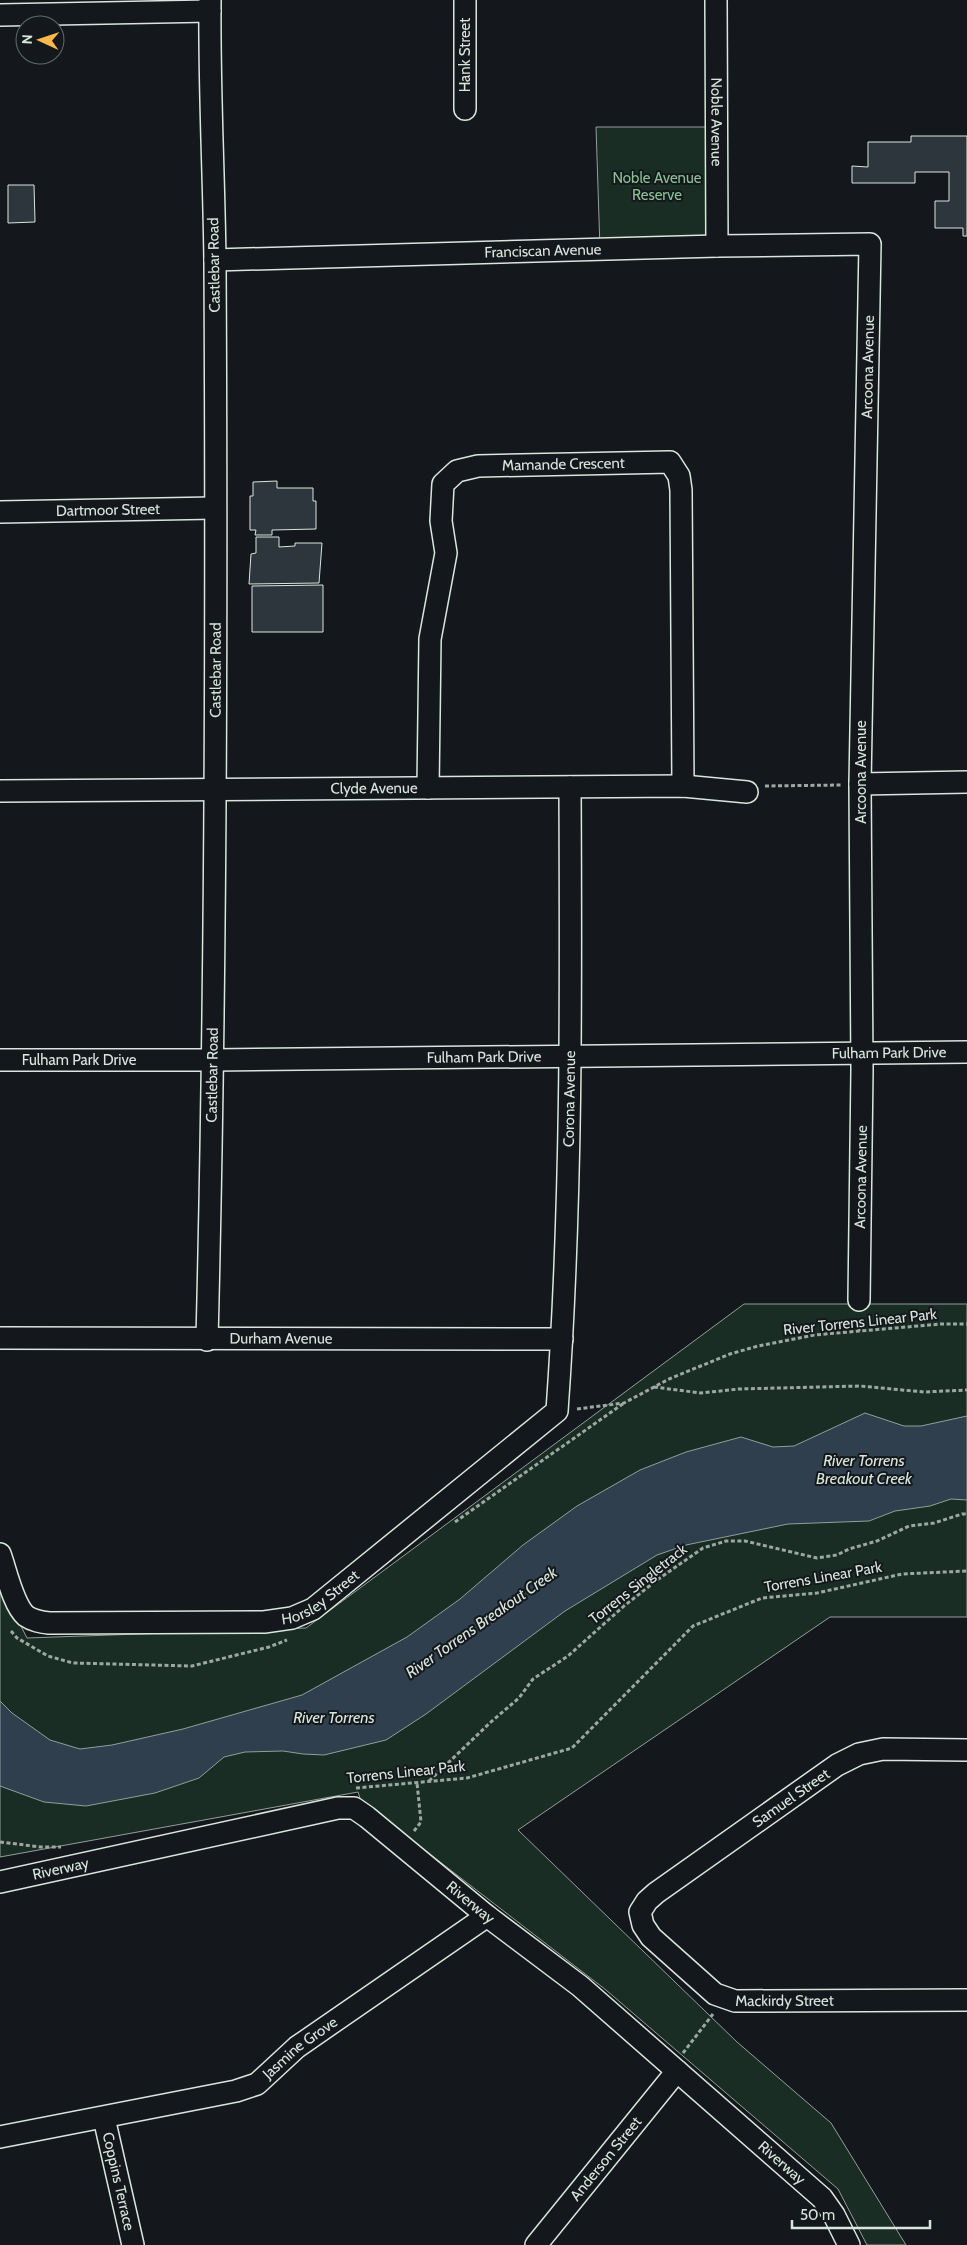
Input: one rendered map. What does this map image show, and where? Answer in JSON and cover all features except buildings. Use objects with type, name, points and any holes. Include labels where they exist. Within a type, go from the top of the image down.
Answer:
[{"type":"street","name":"Hank Street","points":[[465,0],[465,109]]},
{"type":"street","name":"Noble Avenue","points":[[716,0],[717,246]]},
{"type":"street","points":[[0,15],[210,6]]},
{"type":"street","name":"Castlebar Road","points":[[207,1340],[214,1060],[216,791],[215,260],[210,6]]},
{"type":"street","name":"Franciscan Avenue","points":[[215,260],[717,246],[870,244]]},
{"type":"street","name":"Arcoona Avenue","points":[[859,1300],[862,1054],[860,784],[870,244]]},
{"type":"street","name":"Mamande Crescent","points":[[428,788],[430,639],[446,553],[441,521],[443,484],[457,470],[478,466],[670,462],[679,476],[681,490],[683,786]]},
{"type":"street","name":"Dartmoor Street","points":[[0,512],[214,508]]},
{"type":"street","points":[[860,784],[967,782]]},
{"type":"street","name":"Clyde Avenue","points":[[0,791],[216,791],[683,786],[743,792]]},
{"type":"street","name":"Corona Avenue","points":[[558,1411],[571,1055],[570,787]]},
{"type":"street","name":"Fulham Park Drive","points":[[0,1060],[214,1060],[967,1052]]},
{"type":"street","name":"Durham Avenue","points":[[0,1338],[207,1340],[562,1339]]},
{"type":"street","name":"Horsley Street","points":[[0,1554],[17,1603],[25,1615],[35,1621],[49,1623],[264,1622],[292,1618],[313,1609],[558,1411]]},
{"type":"street","name":"Samuel Street","points":[[640,1912],[647,1901],[656,1893],[837,1765],[859,1754],[883,1749],[967,1750]]},
{"type":"street","name":"Riverway","points":[[0,1882],[338,1808],[354,1808],[487,1916],[580,1986],[822,2198],[834,2215],[849,2245]]},
{"type":"street","name":"Mackirdy Street","points":[[640,1912],[643,1925],[651,1937],[715,1994],[735,2001],[967,2000]]},
{"type":"street","name":"Jasmine Grove","points":[[0,2137],[236,2091],[257,2084],[297,2047],[487,1916]]},
{"type":"street","name":"Anderson Street","points":[[536,2245],[677,2071]]},
{"type":"street","name":"Coppins Terrace","points":[[104,2118],[133,2245]]},
{"type":"path","points":[[743,792],[766,786],[860,784]]},
{"type":"path","name":"River Torrens Linear Park","points":[[558,1411],[624,1403],[669,1379],[730,1354],[758,1346],[814,1335],[941,1324],[967,1324]]},
{"type":"path","points":[[654,1388],[701,1393],[739,1389],[860,1386],[924,1392],[967,1390]]},
{"type":"path","name":"Torrens Singletrack","points":[[428,1782],[519,1698],[533,1679],[568,1656],[657,1580],[703,1548],[726,1541],[745,1541],[817,1558],[826,1558],[876,1541],[909,1526],[934,1523],[967,1514]]},
{"type":"path","name":"Torrens Linear Park","points":[[353,1788],[467,1778],[572,1748],[693,1626],[762,1598],[817,1593],[902,1574],[967,1571]]},
{"type":"path","points":[[402,1847],[421,1822],[417,1783]]},
{"type":"path","points":[[0,1842],[41,1847],[64,1847]]},
{"type":"path","points":[[677,2071],[678,2059],[716,2011]]},
{"type":"green space","name":"Noble Avenue Reserve","points":[[596,127],[717,127],[717,246],[600,249]]},
{"type":"green space","points":[[744,1304],[967,1304],[967,1617],[830,1617],[518,1830],[737,2042],[831,2123],[906,2245],[867,2245],[838,2189],[606,1990],[361,1801],[358,1792],[0,1857],[0,1585],[27,1638],[306,1628]]},
{"type":"water","name":"River Torrens Breakout Creek","points":[[865,1413],[904,1426],[921,1426],[967,1416],[967,1500],[951,1499],[930,1506],[895,1511],[869,1521],[788,1524],[686,1545],[657,1555],[565,1611],[426,1714],[386,1740],[324,1755],[283,1751],[245,1752],[224,1757],[199,1778],[155,1793],[86,1806],[44,1802],[0,1786],[0,1701],[12,1713],[50,1740],[80,1749],[112,1745],[183,1729],[302,1695],[407,1637],[460,1599],[523,1545],[577,1506],[640,1470],[686,1452],[741,1437],[773,1447],[794,1446]]},
{"type":"water label","name":"River Torrens","points":[[334,1717]]}]
